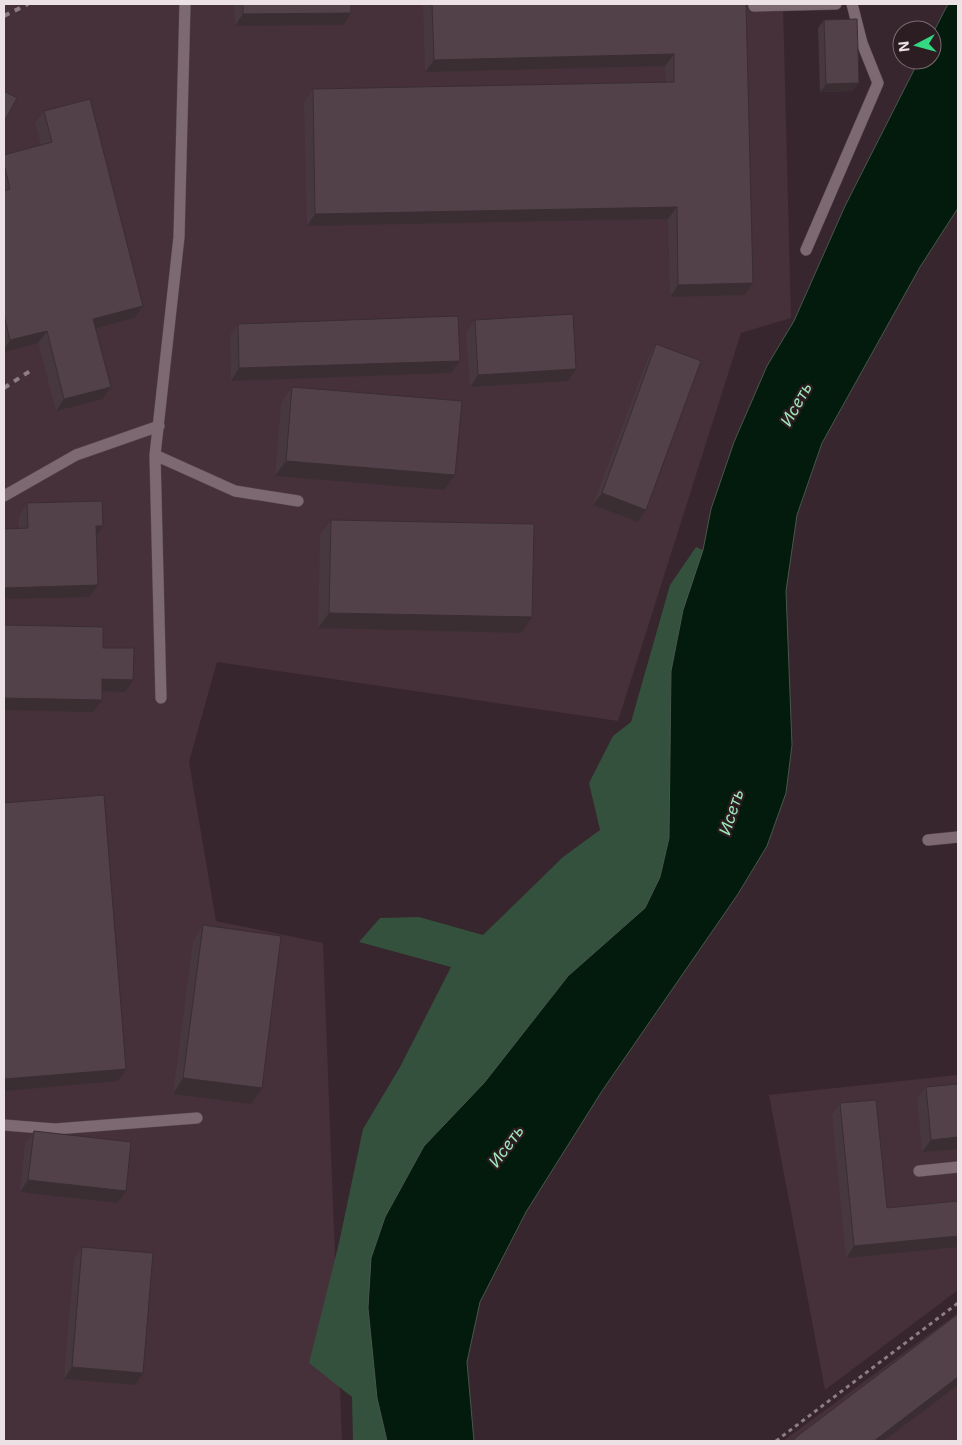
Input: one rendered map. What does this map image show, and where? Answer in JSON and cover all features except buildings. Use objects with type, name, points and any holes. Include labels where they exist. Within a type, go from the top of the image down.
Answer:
[{"type":"lane","points":[[161,698],[155,455],[179,237],[185,4]]},
{"type":"lane","points":[[754,4],[754,6],[836,4]]},
{"type":"lane","points":[[806,250],[878,83],[862,43],[852,4]]},
{"type":"lane","points":[[4,496],[76,455],[159,426]]},
{"type":"lane","points":[[155,455],[235,491],[298,501]]},
{"type":"lane","points":[[928,840],[958,837]]},
{"type":"lane","points":[[4,1125],[55,1129],[197,1118]]},
{"type":"lane","points":[[919,1171],[958,1167]]},
{"type":"path","points":[[776,1441],[958,1303]]},
{"type":"shaded area","points":[[4,4],[783,4],[791,318],[741,333],[618,721],[217,662],[189,762],[216,921],[323,943],[342,1441],[4,1441]]},
{"type":"shaded area","points":[[696,547],[703,550],[683,610],[671,671],[669,838],[660,877],[645,908],[568,976],[484,1083],[424,1146],[385,1217],[371,1258],[377,1398],[387,1441],[353,1441],[352,1397],[309,1363],[339,1243],[363,1129],[400,1067],[451,967],[359,942],[380,918],[419,917],[483,935],[563,857],[600,830],[589,783],[613,736],[631,722],[670,585]]},
{"type":"shaded area","points":[[958,1075],[958,1290],[825,1390],[769,1095]]},
{"type":"shaded area","points":[[958,1313],[958,1441],[783,1441]]},
{"type":"water","name":"Исеть","points":[[948,4],[958,4],[958,208],[920,267],[822,443],[797,515],[786,591],[792,745],[786,793],[767,846],[738,894],[602,1091],[526,1212],[480,1302],[467,1362],[474,1441],[387,1441],[377,1398],[368,1308],[371,1258],[385,1217],[424,1146],[484,1083],[568,976],[645,908],[660,877],[669,838],[671,671],[683,610],[703,550],[711,509],[734,442],[767,366],[794,321],[845,206],[914,70],[942,70],[942,20],[940,20]]},
{"type":"railway","points":[[4,16],[28,4]]},
{"type":"railway","points":[[4,388],[30,371]]}]
